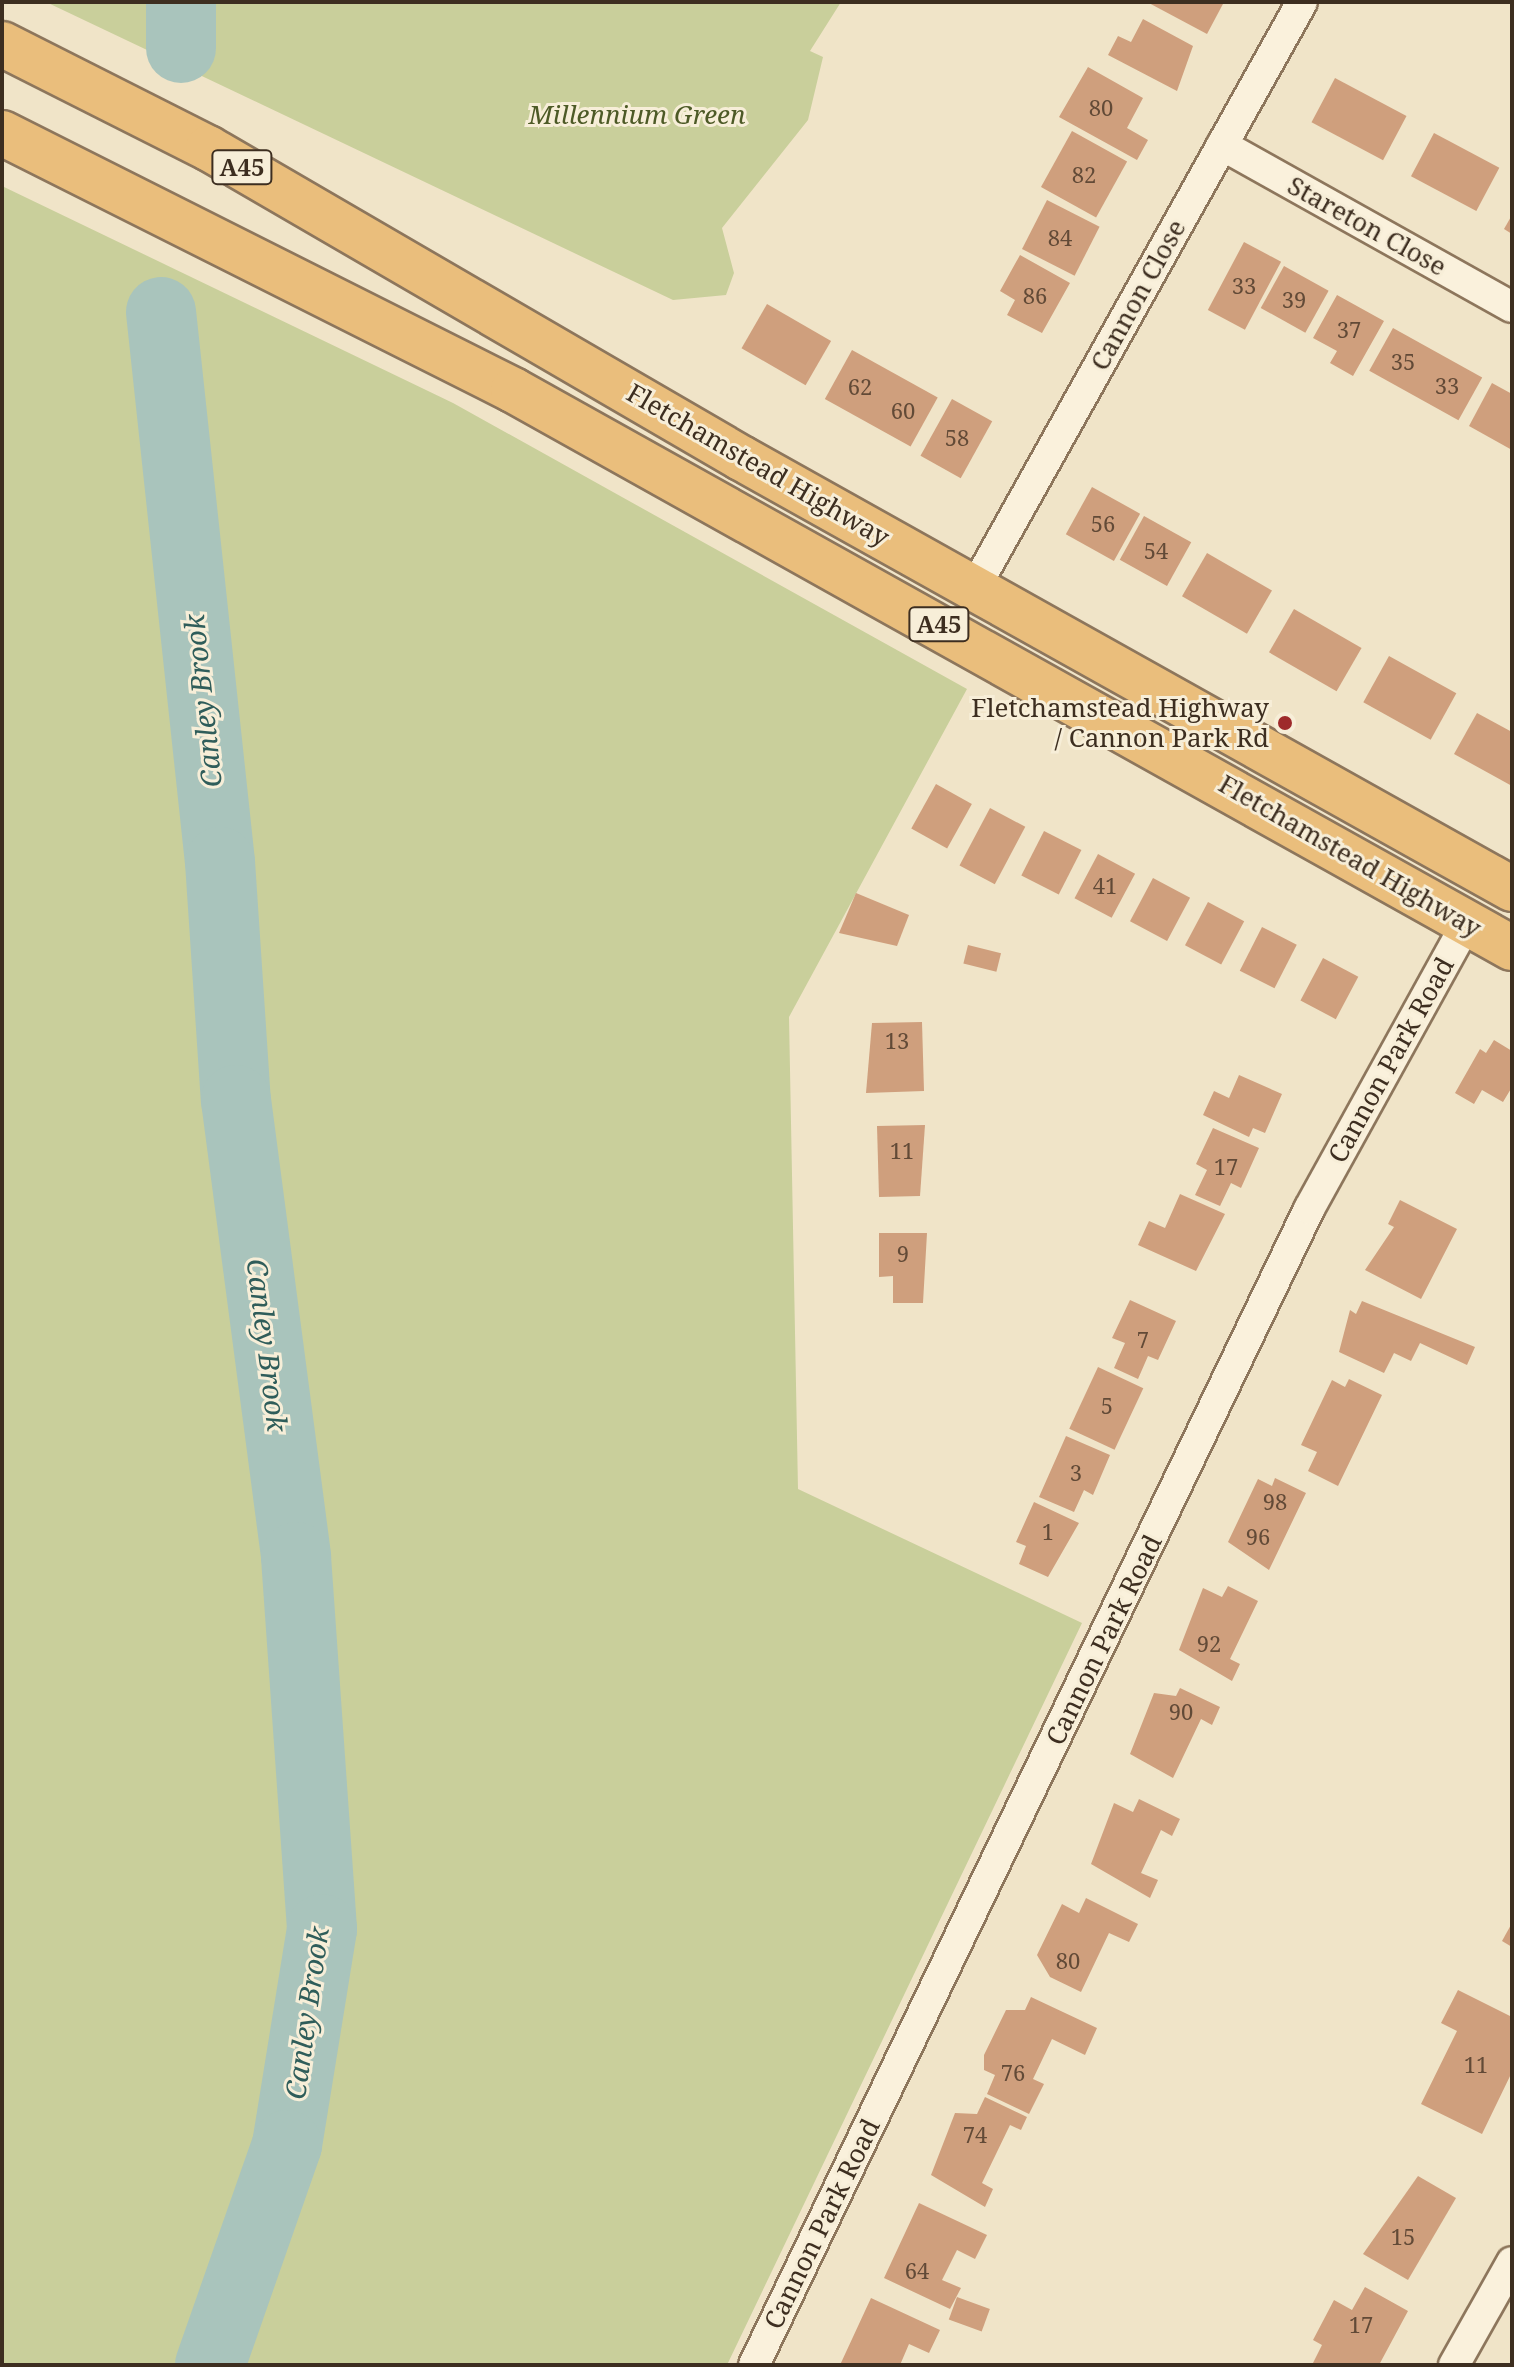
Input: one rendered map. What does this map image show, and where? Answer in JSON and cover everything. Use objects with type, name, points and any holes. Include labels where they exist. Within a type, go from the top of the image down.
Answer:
[{"type":"highway","name":"Fletchamstead Highway","points":[[2,44],[221,155],[974,589],[1512,889]]},
{"type":"highway","name":"Fletchamstead Highway","points":[[2,133],[513,390],[1512,948]]},
{"type":"street","name":"Cannon Close","points":[[974,589],[1302,2]]},
{"type":"street","name":"Stareton Close","points":[[1222,145],[1512,307]]},
{"type":"street","name":"Cannon Park Road","points":[[754,2365],[1309,1209],[1467,923]]},
{"type":"street","points":[[1454,2365],[1512,2262]]},
{"type":"green space","name":"Millennium Green","points":[[46,2],[841,2],[810,51],[823,57],[808,120],[722,228],[734,273],[726,295],[673,300]]},
{"type":"green space","points":[[2,186],[453,403],[967,689],[789,1017],[798,1489],[1082,1623],[727,2365],[2,2365]]},
{"type":"building","points":[[1147,2],[1224,2],[1207,34]]},
{"type":"building","points":[[1143,19],[1193,46],[1177,91],[1108,55],[1118,36],[1131,42]]},
{"type":"building","points":[[1088,67],[1143,98],[1127,128],[1148,140],[1137,160],[1059,117]]},
{"type":"building","points":[[1335,78],[1407,116],[1383,160],[1312,122]]},
{"type":"building","points":[[1072,131],[1127,162],[1096,218],[1041,187]]},
{"type":"building","points":[[1434,133],[1499,168],[1476,211],[1411,176]]},
{"type":"building","points":[[1047,200],[1100,227],[1075,276],[1022,249]]},
{"type":"building","points":[[1512,215],[1512,234],[1504,229]]},
{"type":"building","points":[[1244,242],[1281,262],[1245,330],[1208,310]]},
{"type":"building","points":[[1020,255],[1070,283],[1042,333],[1007,315],[1015,300],[1000,291]]},
{"type":"building","points":[[1284,266],[1329,291],[1305,333],[1261,308]]},
{"type":"building","points":[[1337,295],[1384,321],[1353,376],[1330,363],[1337,351],[1313,338]]},
{"type":"building","points":[[767,304],[831,341],[806,385],[742,348]]},
{"type":"building","points":[[1393,328],[1482,377],[1458,420],[1369,371]]},
{"type":"building","points":[[852,350],[938,398],[911,446],[825,399]]},
{"type":"building","points":[[1492,383],[1512,394],[1512,450],[1469,426]]},
{"type":"building","points":[[952,399],[992,421],[961,478],[920,456]]},
{"type":"building","points":[[1092,487],[1140,514],[1114,561],[1066,534]]},
{"type":"building","points":[[1144,516],[1191,542],[1167,586],[1120,560]]},
{"type":"building","points":[[1207,553],[1272,590],[1247,634],[1182,596]]},
{"type":"building","points":[[1294,609],[1362,648],[1337,691],[1269,652]]},
{"type":"building","points":[[1389,656],[1456,693],[1431,740],[1363,702]]},
{"type":"building","points":[[1477,713],[1512,732],[1512,786],[1454,754]]},
{"type":"building","points":[[936,784],[972,804],[947,848],[911,829]]},
{"type":"building","points":[[990,808],[1025,827],[995,884],[959,865]]},
{"type":"building","points":[[1044,831],[1081,850],[1059,895],[1021,876]]},
{"type":"building","points":[[1098,854],[1135,874],[1112,918],[1075,898]]},
{"type":"building","points":[[1153,878],[1190,898],[1167,941],[1130,921]]},
{"type":"building","points":[[856,893],[909,915],[897,946],[839,933]]},
{"type":"building","points":[[1208,902],[1244,921],[1221,965],[1185,945]]},
{"type":"building","points":[[1262,927],[1297,945],[1275,988],[1240,971]]},
{"type":"building","points":[[968,945],[1001,953],[996,972],[963,963]]},
{"type":"building","points":[[1323,958],[1358,977],[1336,1019],[1300,1000]]},
{"type":"building","points":[[922,1022],[924,1091],[866,1093],[872,1023]]},
{"type":"building","points":[[1494,1040],[1512,1051],[1512,1087],[1503,1102],[1482,1090],[1474,1104],[1455,1093],[1480,1049],[1486,1053]]},
{"type":"building","points":[[1239,1075],[1282,1094],[1265,1133],[1253,1128],[1249,1137],[1203,1115],[1214,1091],[1229,1098]]},
{"type":"building","points":[[925,1125],[920,1196],[879,1197],[877,1126]]},
{"type":"building","points":[[1213,1128],[1259,1148],[1241,1188],[1231,1183],[1220,1206],[1195,1195],[1207,1170],[1196,1164]]},
{"type":"building","points":[[1180,1194],[1225,1214],[1196,1271],[1138,1245],[1149,1221],[1165,1228]]},
{"type":"building","points":[[1400,1200],[1457,1229],[1421,1299],[1365,1270],[1394,1227],[1388,1224]]},
{"type":"building","points":[[879,1233],[927,1233],[923,1303],[893,1303],[893,1276],[879,1277]]},
{"type":"building","points":[[1130,1300],[1176,1321],[1158,1360],[1148,1356],[1138,1379],[1114,1368],[1125,1343],[1112,1338]]},
{"type":"building","points":[[1362,1301],[1475,1347],[1467,1365],[1420,1343],[1411,1361],[1394,1353],[1384,1373],[1339,1352],[1350,1310],[1356,1314]]},
{"type":"building","points":[[1098,1367],[1143,1388],[1115,1450],[1069,1429]]},
{"type":"building","points":[[1349,1379],[1382,1395],[1338,1486],[1308,1471],[1317,1452],[1301,1445],[1332,1380],[1345,1387]]},
{"type":"building","points":[[1066,1436],[1110,1455],[1093,1495],[1084,1490],[1074,1512],[1039,1497]]},
{"type":"building","points":[[1275,1478],[1306,1493],[1269,1570],[1228,1542],[1258,1479],[1272,1486]]},
{"type":"building","points":[[1034,1502],[1079,1523],[1048,1577],[1019,1564],[1026,1546],[1016,1542]]},
{"type":"building","points":[[1228,1586],[1258,1601],[1230,1659],[1240,1664],[1232,1681],[1179,1650],[1203,1588],[1222,1597]]},
{"type":"building","points":[[1180,1688],[1220,1707],[1212,1725],[1201,1719],[1173,1778],[1130,1754],[1154,1693],[1176,1696]]},
{"type":"building","points":[[1139,1799],[1180,1819],[1172,1836],[1161,1830],[1141,1873],[1158,1880],[1150,1898],[1091,1864],[1114,1803],[1133,1812]]},
{"type":"building","points":[[1086,1898],[1138,1924],[1129,1942],[1109,1933],[1081,1992],[1050,1977],[1037,1955],[1062,1904],[1079,1913]]},
{"type":"building","points":[[1512,1923],[1512,1947],[1502,1941]]},
{"type":"building","points":[[1458,1990],[1512,2017],[1512,2072],[1482,2134],[1421,2104],[1457,2031],[1441,2023]]},
{"type":"building","points":[[1031,1997],[1097,2028],[1085,2055],[1052,2039],[1033,2079],[1044,2084],[1029,2114],[987,2094],[995,2075],[984,2070],[984,2055],[1006,2010],[1025,2010]]},
{"type":"building","points":[[985,2097],[1027,2117],[1021,2130],[1010,2125],[982,2183],[993,2189],[985,2207],[931,2175],[955,2113],[977,2114]]},
{"type":"building","points":[[1418,2176],[1456,2198],[1408,2280],[1363,2254]]},
{"type":"building","points":[[919,2203],[987,2235],[975,2259],[957,2250],[942,2280],[961,2288],[950,2309],[884,2278]]},
{"type":"building","points":[[1365,2287],[1408,2311],[1379,2365],[1312,2365],[1322,2345],[1313,2340],[1334,2300],[1352,2310]]},
{"type":"building","points":[[957,2297],[990,2309],[982,2332],[949,2320]]},
{"type":"building","points":[[871,2298],[940,2330],[929,2353],[909,2344],[900,2365],[840,2365]]},
{"type":"waterway","name":"Canley Brook","points":[[181,2],[181,48]]},
{"type":"waterway","name":"Canley Brook","points":[[161,312],[220,862],[236,1100],[296,1557],[322,1929],[287,2145],[210,2365]]},
{"type":"place","name":"Fletchamstead Highway / Cannon Park Rd","points":[[1285,723]]}]
